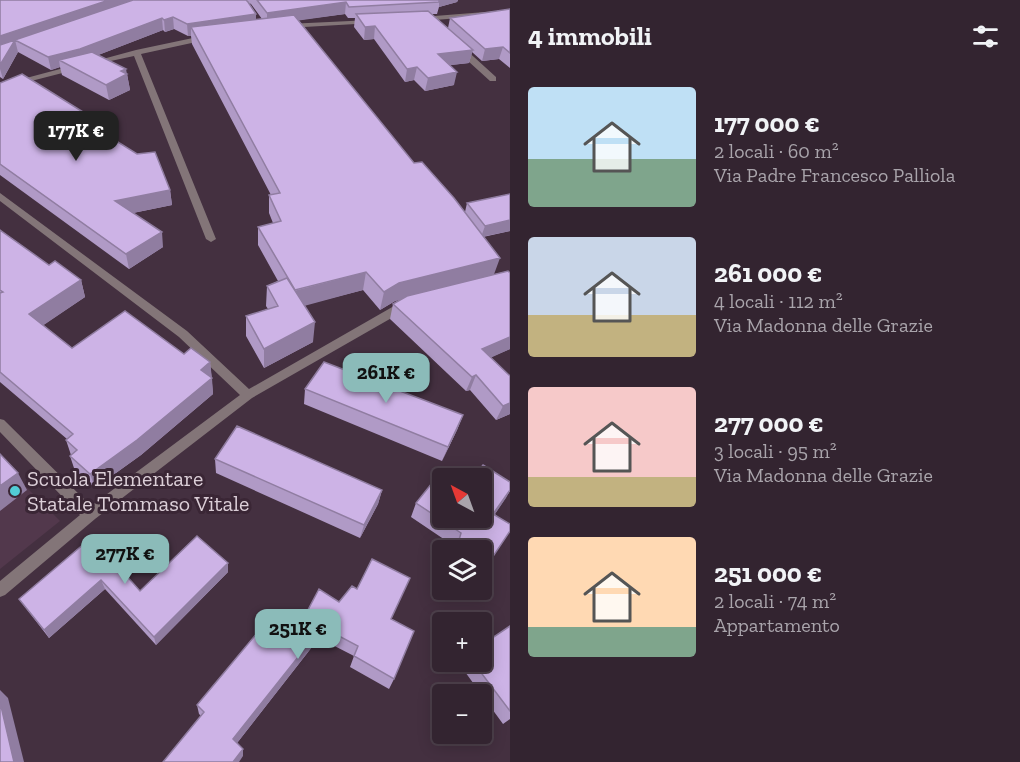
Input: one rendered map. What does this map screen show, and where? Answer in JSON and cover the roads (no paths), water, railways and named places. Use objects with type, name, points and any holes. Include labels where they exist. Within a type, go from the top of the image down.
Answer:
[{"type":"street","points":[[417,20],[510,12]]},
{"type":"street","points":[[428,19],[436,27]]},
{"type":"street","points":[[274,27],[383,21]]},
{"type":"street","points":[[0,87],[136,52],[221,34]]},
{"type":"street","points":[[453,42],[493,79]]},
{"type":"street","points":[[136,52],[211,239]]},
{"type":"street","points":[[0,196],[183,334],[248,395]]},
{"type":"street","points":[[0,590],[90,515],[248,395],[400,306],[423,300]]},
{"type":"street","points":[[0,424],[90,515]]},
{"type":"place","name":"Scuola Elementare Statale Tommaso Vitale","points":[[15,491]]}]
